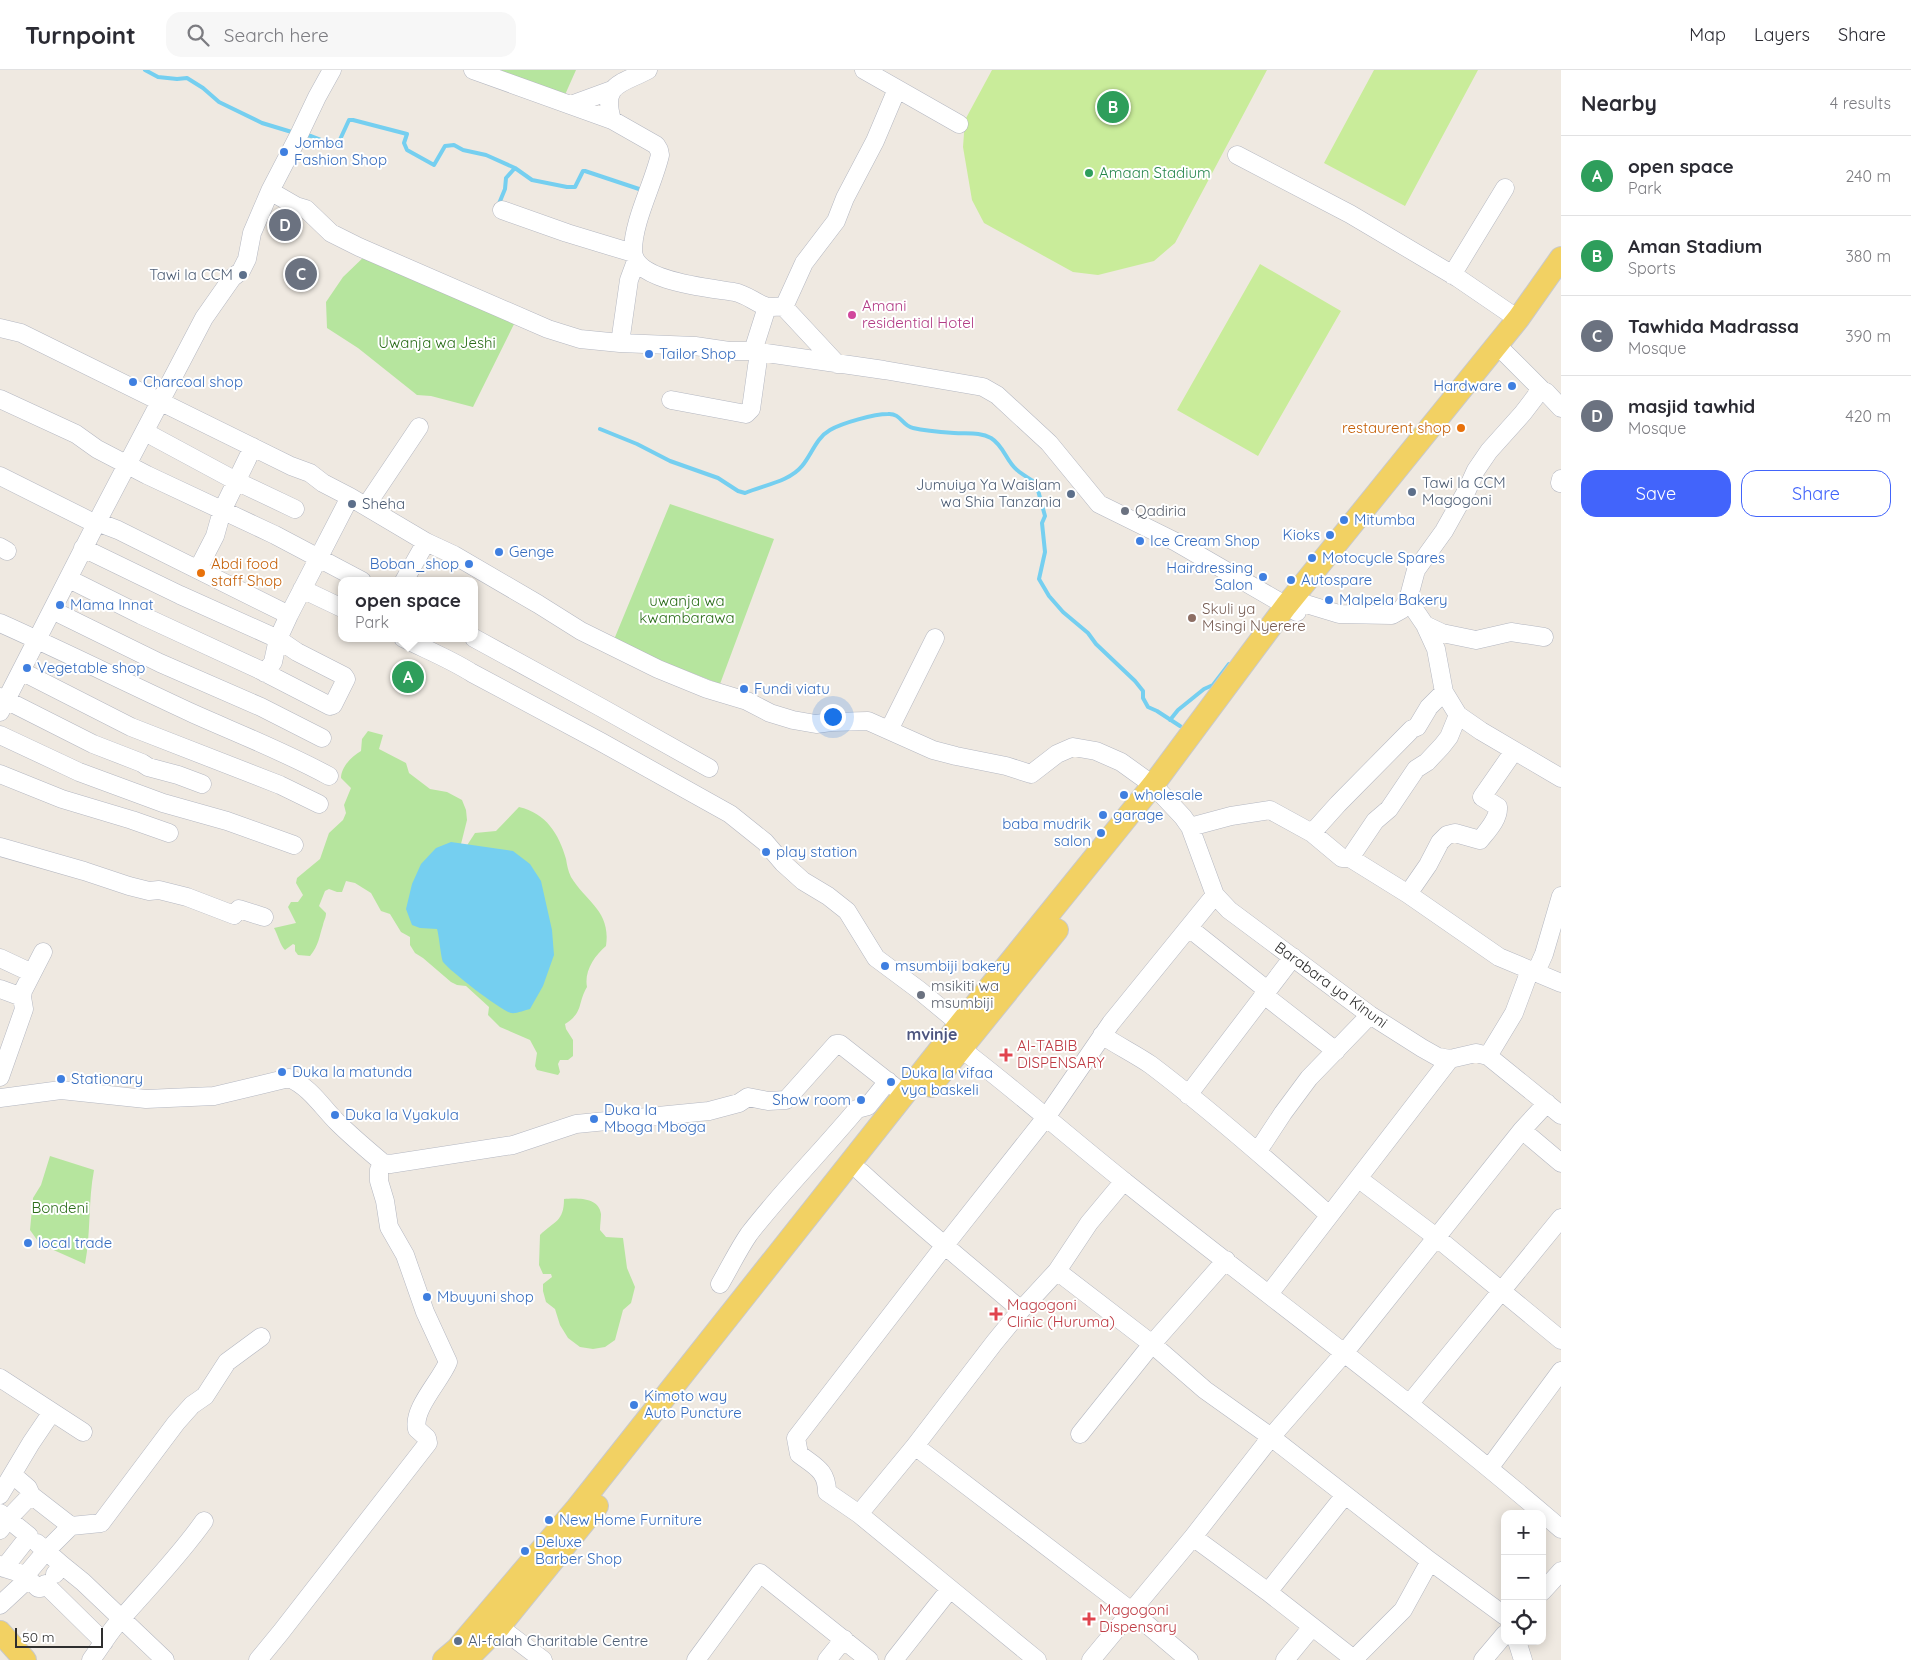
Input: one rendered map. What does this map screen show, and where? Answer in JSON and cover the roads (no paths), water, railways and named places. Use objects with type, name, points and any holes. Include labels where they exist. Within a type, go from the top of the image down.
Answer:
[{"type":"main road","points":[[444,1660],[492,1621],[861,1172],[957,1038],[1159,791],[1296,607],[1518,320],[1561,258]]},
{"type":"main road","points":[[1296,607],[1561,282]]},
{"type":"main road","points":[[466,1660],[492,1621],[577,1508],[632,1439],[896,1088],[957,1038]]},
{"type":"main road","points":[[0,1632],[25,1660]]},
{"type":"main road","points":[[0,1650],[9,1660]]},
{"type":"street","points":[[202,784],[178,774],[148,767],[2,703],[21,672],[83,548],[204,318],[232,278],[244,265],[252,233],[270,191],[332,70]]},
{"type":"street","points":[[473,70],[612,120],[652,142],[659,150],[657,167],[635,234],[635,257],[628,280],[620,343]]},
{"type":"street","points":[[612,120],[609,110],[609,98],[612,90],[618,84],[648,70]]},
{"type":"street","points":[[864,70],[893,81],[960,124]]},
{"type":"street","points":[[784,307],[804,263],[836,221],[845,198],[875,142],[893,81]]},
{"type":"street","points":[[571,105],[612,90]]},
{"type":"street","points":[[1237,155],[1350,214],[1452,275],[1518,320]]},
{"type":"street","points":[[1452,275],[1505,188]]},
{"type":"street","points":[[270,191],[296,206],[306,209],[331,233],[548,329],[580,339],[620,343],[695,346],[729,351],[756,351],[884,370],[983,388],[997,395],[1049,443],[1100,504],[1176,542],[1296,607],[1339,614],[1392,615],[1401,610],[1408,600],[1416,570],[1444,531],[1476,470],[1489,451],[1542,390]]},
{"type":"street","points":[[502,210],[635,257],[645,269],[675,282],[746,295],[766,307],[784,307],[837,364]]},
{"type":"street","points":[[671,400],[746,414],[751,409],[756,351],[766,307]]},
{"type":"street","points":[[0,328],[21,333],[310,473],[323,483],[350,496],[426,542],[454,555],[581,631],[658,669],[747,701],[770,714],[816,724],[868,721],[889,730],[935,638]]},
{"type":"street","points":[[1505,353],[1561,408]]},
{"type":"street","points":[[0,399],[76,434],[97,449],[275,535],[354,577]]},
{"type":"street","points":[[366,506],[419,427]]},
{"type":"street","points":[[145,432],[236,481],[295,509]]},
{"type":"street","points":[[198,570],[215,536],[222,510],[253,447]]},
{"type":"street","points":[[0,476],[96,523],[118,530],[289,615]]},
{"type":"street","points":[[265,673],[273,662],[278,639],[289,615],[350,496]]},
{"type":"street","points":[[406,577],[426,542]]},
{"type":"street","points":[[69,579],[330,706],[333,705],[344,684],[346,679],[344,676],[305,656],[278,639],[180,595],[83,548]]},
{"type":"street","points":[[302,589],[338,606]]},
{"type":"street","points":[[1408,600],[1425,626],[1436,649],[1444,692],[1458,715],[1481,731],[1561,778]]},
{"type":"street","points":[[52,610],[160,662],[261,707],[322,738]]},
{"type":"street","points":[[0,623],[194,714],[287,754],[329,776]]},
{"type":"street","points":[[1425,626],[1442,634],[1476,640],[1511,632],[1544,637]]},
{"type":"street","points":[[478,640],[709,768]]},
{"type":"street","points":[[411,642],[428,651],[453,660],[472,674],[730,814],[759,837],[803,881],[828,896],[846,911],[876,958],[919,990],[957,1038],[1047,1116],[1124,1181],[1490,1467],[1561,1528]]},
{"type":"street","points":[[21,672],[139,730],[280,785],[318,804]]},
{"type":"street","points":[[1312,833],[1358,783],[1412,729],[1417,727],[1429,707],[1444,692]]},
{"type":"street","points":[[1350,858],[1375,821],[1389,809],[1416,769],[1427,762],[1449,737],[1458,715]]},
{"type":"street","name":"Barabara ya Kinuni","points":[[889,730],[933,750],[1006,766],[1031,774],[1057,754],[1072,747],[1084,748],[1121,762],[1159,791],[1190,827],[1215,895],[1229,910],[1370,1015],[1438,1057],[1450,1059]]},
{"type":"street","points":[[0,735],[79,772],[163,803],[227,821],[294,845]]},
{"type":"street","points":[[1408,894],[1428,865],[1440,842],[1448,835],[1455,833],[1480,840],[1493,822],[1498,811],[1498,807],[1482,797],[1514,750]]},
{"type":"street","points":[[0,774],[62,799],[169,833]]},
{"type":"street","points":[[1190,827],[1231,816],[1270,810],[1312,833],[1342,858],[1350,858],[1408,894],[1499,957],[1561,983]]},
{"type":"street","points":[[0,847],[129,886],[149,891],[159,890],[187,897],[234,915],[239,909],[264,917]]},
{"type":"street","points":[[1037,1660],[859,1514],[827,1492],[827,1480],[823,1473],[799,1454],[796,1438],[1047,1116],[1102,1035],[1215,895]]},
{"type":"street","points":[[1488,1056],[1514,1013],[1533,971],[1544,954],[1561,896]]},
{"type":"street","points":[[1189,928],[1336,1050]]},
{"type":"street","points":[[0,1077],[24,1009],[22,997],[43,952]]},
{"type":"street","points":[[1188,1095],[1293,957]]},
{"type":"street","points":[[0,958],[32,973]]},
{"type":"street","points":[[0,990],[22,997]]},
{"type":"street","points":[[1258,1151],[1309,1078],[1370,1015]]},
{"type":"street","points":[[1102,1035],[1149,1064],[1258,1151],[1329,1215]]},
{"type":"street","points":[[258,1660],[428,1443],[427,1438],[417,1429],[417,1418],[427,1396],[448,1362],[425,1312],[405,1255],[389,1227],[385,1201],[379,1181],[379,1170],[383,1164],[512,1145],[576,1124],[709,1111],[740,1103],[748,1097],[768,1101],[786,1100],[836,1044],[842,1045],[896,1088],[868,1106],[857,1109],[748,1236],[720,1284]]},
{"type":"street","points":[[1269,1294],[1450,1059],[1476,1053],[1488,1056],[1561,1115]]},
{"type":"street","points":[[0,1098],[61,1090],[146,1099],[214,1096],[290,1078],[300,1082],[336,1121],[383,1164]]},
{"type":"street","points":[[1090,1660],[1271,1438],[1345,1352],[1522,1130],[1547,1104]]},
{"type":"street","points":[[1522,1130],[1559,1157]]},
{"type":"street","points":[[861,1172],[910,1217],[1021,1310]]},
{"type":"street","points":[[1359,1179],[1436,1237],[1561,1340]]},
{"type":"street","points":[[859,1514],[915,1446],[1021,1310],[1057,1271],[1089,1223],[1124,1181]]},
{"type":"street","points":[[1410,1403],[1561,1218]]},
{"type":"street","points":[[1080,1434],[1152,1344],[1226,1260]]},
{"type":"street","points":[[1057,1271],[1152,1344],[1205,1390],[1501,1613]]},
{"type":"street","points":[[33,1580],[46,1551],[71,1526],[101,1523],[176,1423],[192,1405],[205,1396],[227,1362],[262,1337]]},
{"type":"street","points":[[0,1378],[83,1432]]},
{"type":"street","points":[[1490,1467],[1558,1382]]},
{"type":"street","points":[[0,1495],[52,1412]]},
{"type":"street","points":[[915,1446],[1130,1610],[1189,1660]]},
{"type":"street","points":[[13,1475],[28,1488],[31,1495],[71,1526]]},
{"type":"street","points":[[1268,1592],[1345,1494]]},
{"type":"street","points":[[31,1495],[3,1521],[29,1536],[83,1582],[166,1660]]},
{"type":"street","points":[[91,1660],[122,1619],[191,1539],[204,1521]]},
{"type":"street","points":[[29,1536],[2,1567],[33,1580],[104,1642]]},
{"type":"street","points":[[1192,1537],[1268,1592],[1355,1660],[1403,1610],[1430,1561]]},
{"type":"street","points":[[0,1605],[33,1580],[62,1565]]},
{"type":"street","points":[[1546,1588],[1561,1571]]},
{"type":"street","points":[[696,1660],[760,1573],[869,1660]]},
{"type":"street","points":[[894,1660],[950,1589]]},
{"type":"street","points":[[479,1660],[492,1621],[544,1660]]},
{"type":"street","points":[[1285,1660],[1312,1627]]},
{"type":"street","points":[[827,1660],[844,1639]]},
{"type":"street","points":[[1483,1660],[1501,1639]]},
{"type":"street","points":[[1518,1645],[1523,1660]]},
{"type":"water","points":[[451,842],[513,851],[530,864],[541,881],[552,930],[554,955],[543,986],[530,1009],[511,1013],[487,998],[455,974],[443,962],[437,929],[420,928],[412,925],[406,909],[412,884],[421,864],[436,848]]},
{"type":"waterway","points":[[145,70],[158,77],[187,78],[203,88],[219,102],[262,123],[295,133]]},
{"type":"waterway","points":[[305,135],[337,146],[349,120],[353,120],[407,134],[404,143],[407,150],[434,165],[445,146],[454,145],[463,150],[486,155],[515,168],[532,180],[575,187],[583,171],[585,171],[642,190]]},
{"type":"waterway","points":[[498,206],[505,189],[506,178],[515,168]]},
{"type":"waterway","points":[[600,429],[637,444],[670,461],[718,478],[738,491],[745,493],[790,476],[802,466],[825,433],[867,417],[892,414],[913,428],[938,432],[978,434],[991,438],[999,445],[1013,466],[1036,483],[1045,516],[1042,523],[1045,552],[1039,579],[1049,596],[1063,612],[1088,633],[1096,644],[1135,681],[1143,691],[1143,698],[1148,707],[1180,726]]},
{"type":"waterway","points":[[1170,720],[1178,710],[1204,689],[1213,685],[1229,664]]},
{"type":"place","name":"Aman Stadium","points":[[1113,107]]},
{"type":"place","name":"Jomba Fashion Shop","points":[[284,152]]},
{"type":"place","name":"Amaan Stadium","points":[[1089,173]]},
{"type":"place","name":"masjid tawhid","points":[[285,225]]},
{"type":"place","name":"Tawhida Madrassa","points":[[301,274]]},
{"type":"place","name":"Tawi la CCM","points":[[243,275]]},
{"type":"place","name":"Amani residential Hotel","points":[[852,315]]},
{"type":"place","name":"Tailor Shop","points":[[649,354]]},
{"type":"place","name":"Charcoal shop","points":[[133,382]]},
{"type":"place","name":"Hardware","points":[[1512,386]]},
{"type":"place","name":"restaurent shop","points":[[1461,428]]},
{"type":"place","name":"Tawi la CCM Magogoni","points":[[1412,492]]},
{"type":"place","name":"Jumuiya Ya Waislam wa Shia Tanzania","points":[[1071,494]]},
{"type":"place","name":"Sheha","points":[[352,504]]},
{"type":"place","name":"Qadiria","points":[[1125,511]]},
{"type":"place","name":"Mitumba","points":[[1344,520]]},
{"type":"place","name":"Kioks","points":[[1330,535]]},
{"type":"place","name":"Ice Cream Shop","points":[[1140,541]]},
{"type":"place","name":"Genge","points":[[499,552]]},
{"type":"place","name":"Motocycle Spares","points":[[1312,558]]},
{"type":"place","name":"Boban_shop","points":[[469,564]]},
{"type":"place","name":"Abdi food staff Shop","points":[[201,573]]},
{"type":"place","name":"Hairdressing Salon","points":[[1263,577]]},
{"type":"place","name":"Autospare","points":[[1291,580]]},
{"type":"place","name":"Malpela Bakery","points":[[1329,600]]},
{"type":"place","name":"Mama Innat","points":[[60,605]]},
{"type":"place","name":"Skuli ya Msingi Nyerere","points":[[1192,618]]},
{"type":"place","name":"Vegetable shop","points":[[27,668]]},
{"type":"place","name":"open space","points":[[408,677]]},
{"type":"place","name":"Fundi viatu","points":[[744,689]]},
{"type":"place","name":"wholesale","points":[[1124,795]]},
{"type":"place","name":"garage","points":[[1103,815]]},
{"type":"place","name":"baba mudrik salon","points":[[1101,833]]},
{"type":"place","name":"play station","points":[[766,852]]},
{"type":"place","name":"msumbiji bakery","points":[[885,966]]},
{"type":"place","name":"msikiti wa msumbiji","points":[[921,995]]},
{"type":"place","name":"Al-TABIB DISPENSARY","points":[[1006,1055]]},
{"type":"place","name":"Duka la matunda","points":[[282,1072]]},
{"type":"place","name":"Stationary","points":[[61,1079]]},
{"type":"place","name":"Duka la vifaa vya baskeli","points":[[891,1082]]},
{"type":"place","name":"Show room","points":[[861,1100]]},
{"type":"place","name":"Duka la Vyakula","points":[[335,1115]]},
{"type":"place","name":"Duka la Mboga Mboga","points":[[594,1119]]},
{"type":"place","name":"local trade","points":[[28,1243]]},
{"type":"place","name":"Mbuyuni shop","points":[[427,1297]]},
{"type":"place","name":"Magogoni Clinic (Huruma)","points":[[996,1314]]},
{"type":"place","name":"Kimoto way Auto Puncture","points":[[634,1405]]},
{"type":"place","name":"New Home Furniture","points":[[549,1520]]},
{"type":"place","name":"Deluxe Barber Shop","points":[[525,1551]]},
{"type":"place","name":"Magogoni Dispensary","points":[[1089,1619]]},
{"type":"place","name":"Al-falah Charitable Centre","points":[[458,1641]]},
{"type":"district","name":"mvinje","points":[[932,1034]]},
{"type":"park label","name":"Uwanja wa Jeshi","points":[[437,343]]},
{"type":"park label","name":"uwanja wa kwambarawa","points":[[687,610]]},
{"type":"park label","name":"Bondeni","points":[[60,1208]]}]
